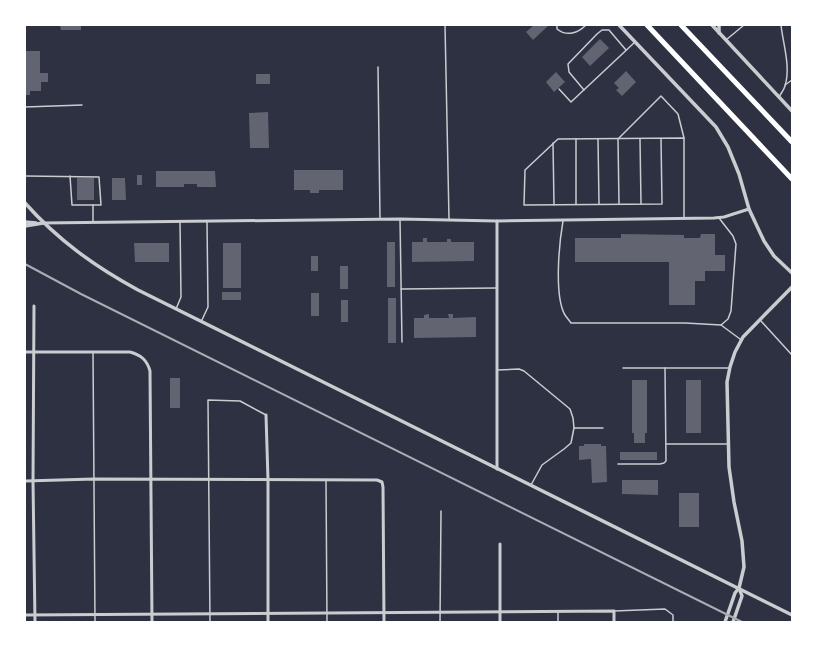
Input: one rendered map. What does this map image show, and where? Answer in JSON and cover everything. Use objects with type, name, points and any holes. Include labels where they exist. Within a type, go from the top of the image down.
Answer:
[{"type":"highway","points":[[647,25],[792,179]]},
{"type":"highway","points":[[681,25],[792,142]]},
{"type":"street","points":[[619,25],[716,127],[728,147],[739,174],[748,209],[764,241],[774,256],[792,273]]},
{"type":"street","points":[[712,25],[792,111]]},
{"type":"street","points":[[719,25],[719,33]]},
{"type":"street","points":[[25,203],[43,223],[71,247],[110,275],[201,322],[792,615]]},
{"type":"street","points":[[25,222],[180,222],[400,219],[497,221],[684,219],[719,218],[748,209]]},
{"type":"street","points":[[497,221],[498,469]]},
{"type":"street","points":[[25,226],[43,223]]},
{"type":"street","points":[[725,622],[735,593],[739,588],[744,567],[742,541],[729,467],[727,382],[729,368],[735,352],[742,340],[792,287]]},
{"type":"street","points":[[34,306],[33,481],[35,622]]},
{"type":"street","points":[[25,352],[130,352],[138,354],[148,364],[150,371],[152,622]]},
{"type":"street","points":[[266,415],[268,480],[268,622]]},
{"type":"street","points":[[25,481],[94,479],[377,480],[382,482],[383,487],[384,622]]},
{"type":"street","points":[[500,544],[500,622]]},
{"type":"street","points":[[733,622],[742,596],[739,588]]},
{"type":"street","points":[[25,615],[614,611],[614,622]]},
{"type":"lane","points":[[445,25],[448,220]]},
{"type":"lane","points":[[557,25],[557,29],[562,33],[568,34],[580,31],[586,25]]},
{"type":"lane","points":[[726,40],[744,25]]},
{"type":"lane","points":[[780,25],[786,62],[785,85],[780,97]]},
{"type":"lane","points":[[584,90],[569,72],[568,64],[597,34],[602,30],[608,30],[626,50]]},
{"type":"lane","points":[[559,89],[571,102],[634,42]]},
{"type":"lane","points":[[378,67],[380,220]]},
{"type":"lane","points":[[785,85],[792,80]]},
{"type":"lane","points":[[619,204],[618,139],[661,96],[678,114],[684,138],[684,219]]},
{"type":"lane","points":[[25,107],[82,105]]},
{"type":"lane","points":[[661,138],[662,204],[524,204],[525,170],[558,139],[640,139],[661,138],[684,138]]},
{"type":"lane","points":[[576,139],[576,204]]},
{"type":"lane","points":[[598,139],[599,204]]},
{"type":"lane","points":[[640,139],[641,204]]},
{"type":"lane","points":[[554,143],[554,204]]},
{"type":"lane","points":[[25,176],[70,176],[100,176],[101,204],[72,205],[70,176]]},
{"type":"lane","points":[[93,204],[93,222]]},
{"type":"lane","points":[[719,218],[733,236],[736,244],[731,311],[728,318],[721,325]]},
{"type":"lane","points":[[400,219],[402,342]]},
{"type":"lane","points":[[563,220],[560,239],[559,294],[565,315],[571,322],[686,323],[721,325],[742,340]]},
{"type":"lane","points":[[201,322],[208,307],[207,221]]},
{"type":"lane","points":[[176,309],[181,297],[180,222]]},
{"type":"lane","points":[[401,289],[497,288]]},
{"type":"lane","points":[[760,320],[792,355]]},
{"type":"lane","points":[[93,352],[95,622]]},
{"type":"lane","points":[[623,368],[729,368]]},
{"type":"lane","points":[[618,464],[664,463],[666,461],[665,368]]},
{"type":"lane","points":[[497,370],[519,369],[524,371],[570,409],[573,418],[574,428],[571,443],[564,450],[542,465],[531,485]]},
{"type":"lane","points":[[210,622],[208,400],[240,401],[266,415]]},
{"type":"lane","points":[[574,428],[603,428]]},
{"type":"lane","points":[[666,444],[728,444]]},
{"type":"lane","points":[[326,480],[327,622]]},
{"type":"lane","points":[[440,622],[441,511]]},
{"type":"lane","points":[[614,611],[665,609],[673,615],[673,622]]},
{"type":"lane","points":[[558,612],[558,622]]},
{"type":"building","points":[[60,25],[81,25],[81,30],[61,30]]},
{"type":"building","points":[[534,25],[549,25],[533,40],[526,32]]},
{"type":"building","points":[[600,39],[609,48],[590,66],[582,57]]},
{"type":"building","points":[[25,51],[40,51],[40,73],[48,73],[48,82],[41,82],[41,91],[30,91],[30,95],[25,95]]},
{"type":"building","points":[[626,71],[636,82],[622,96],[616,90],[619,88],[614,83]]},
{"type":"building","points":[[556,72],[565,82],[554,92],[546,82]]},
{"type":"building","points":[[256,74],[270,74],[270,84],[256,84]]},
{"type":"building","points":[[268,112],[269,148],[250,148],[249,113]]},
{"type":"building","points":[[294,170],[343,170],[343,190],[319,190],[319,193],[310,193],[310,190],[294,190]]},
{"type":"building","points":[[156,171],[215,171],[216,187],[197,187],[197,184],[184,184],[184,187],[156,187]]},
{"type":"building","points":[[137,175],[142,175],[142,185],[137,185]]},
{"type":"building","points":[[77,178],[94,178],[94,200],[77,200]]},
{"type":"building","points":[[112,178],[125,178],[126,200],[112,200]]},
{"type":"building","points":[[621,234],[684,235],[684,238],[700,238],[701,234],[715,234],[715,255],[725,255],[725,271],[705,271],[705,281],[695,281],[695,305],[669,305],[669,262],[575,262],[575,238],[621,238]]},
{"type":"building","points":[[423,238],[427,238],[427,242],[447,242],[447,239],[451,239],[451,242],[474,242],[474,261],[412,262],[412,242],[423,242]]},
{"type":"building","points":[[387,242],[395,242],[395,287],[387,287]]},
{"type":"building","points":[[134,243],[169,243],[169,262],[135,262]]},
{"type":"building","points":[[223,243],[241,243],[241,288],[223,288]]},
{"type":"building","points":[[311,256],[318,256],[318,271],[311,271]]},
{"type":"building","points":[[340,266],[348,266],[348,289],[340,289]]},
{"type":"building","points":[[222,292],[241,292],[241,300],[222,300]]},
{"type":"building","points":[[311,293],[319,293],[319,316],[311,316]]},
{"type":"building","points":[[388,298],[396,298],[396,343],[388,343]]},
{"type":"building","points":[[341,300],[348,300],[348,322],[341,322]]},
{"type":"building","points":[[429,314],[429,318],[449,318],[448,314],[453,314],[453,318],[476,317],[476,337],[414,338],[414,318],[424,318],[424,315]]},
{"type":"building","points":[[170,378],[180,378],[180,408],[170,408]]},
{"type":"building","points":[[632,380],[647,380],[647,433],[645,433],[645,443],[634,443],[634,433],[632,433]]},
{"type":"building","points":[[686,380],[701,380],[701,433],[686,433]]},
{"type":"building","points":[[584,444],[601,444],[601,446],[606,446],[607,482],[592,483],[591,459],[579,460],[579,446],[584,446]]},
{"type":"building","points":[[620,452],[657,452],[657,460],[620,460]]},
{"type":"building","points":[[622,480],[658,480],[658,495],[622,494]]},
{"type":"building","points":[[679,493],[699,493],[699,527],[679,527]]},
{"type":"railway","points":[[25,264],[81,294],[742,622]]}]
